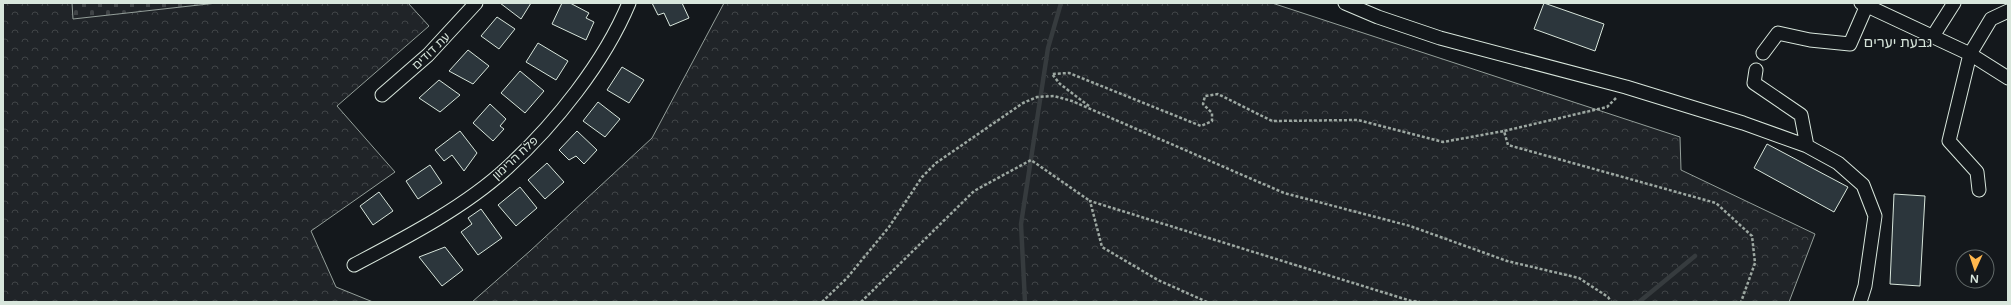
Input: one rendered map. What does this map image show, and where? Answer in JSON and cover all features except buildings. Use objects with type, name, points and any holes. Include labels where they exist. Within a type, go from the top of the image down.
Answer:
[{"type":"street","name":"עת דודים","points":[[382,94],[428,55],[476,3]]},
{"type":"street","name":"פלח הרימון","points":[[354,265],[435,220],[507,168],[542,132],[578,89],[604,54],[629,3]]},
{"type":"street","points":[[1344,3],[1378,17],[1440,38],[1626,87],[1743,123],[1807,146],[1838,163],[1863,186],[1875,216],[1865,286],[1860,302]]},
{"type":"street","points":[[1933,36],[1954,3]]},
{"type":"street","points":[[1763,53],[1778,33],[1810,40],[1850,44],[1864,4],[1970,54],[2008,78]]},
{"type":"street","points":[[1980,190],[1977,172],[1949,141],[1970,54],[1991,18],[2008,12]]},
{"type":"street","points":[[1756,70],[1754,83],[1801,115],[1807,146]]},
{"type":"path","points":[[1092,108],[1060,84],[1052,74],[1069,73],[1201,126],[1212,121],[1212,114],[1203,104],[1205,96],[1218,94],[1272,121],[1358,120],[1443,142],[1504,131],[1607,107],[1626,87]]},
{"type":"path","points":[[822,302],[847,278],[889,227],[922,177],[936,163],[1024,103],[1037,97],[1054,96],[1092,108],[1284,193],[1410,226],[1507,261],[1579,278],[1608,297],[1611,302]]},
{"type":"path","points":[[1504,131],[1508,145],[1716,203],[1752,236],[1755,263],[1741,302]]},
{"type":"path","points":[[861,302],[974,191],[1031,160],[1090,201],[1411,301],[1420,302]]},
{"type":"path","points":[[1090,201],[1102,247],[1158,280],[1207,302]]},
{"type":"green space","points":[[3,3],[408,3],[429,26],[337,106],[395,172],[311,231],[336,287],[373,302],[3,302]]},
{"type":"green space","points":[[72,3],[217,3],[73,19]]},
{"type":"green space","points":[[724,3],[1272,3],[1680,137],[1681,170],[1815,234],[1789,302],[472,302],[530,251],[652,138]]},
{"type":"waterway","points":[[1025,302],[1021,224],[1048,48],[1061,3]]},
{"type":"waterway","points":[[1639,302],[1695,256]]},
{"type":"district","name":"גבעת יערים","points":[[1898,42]]}]
